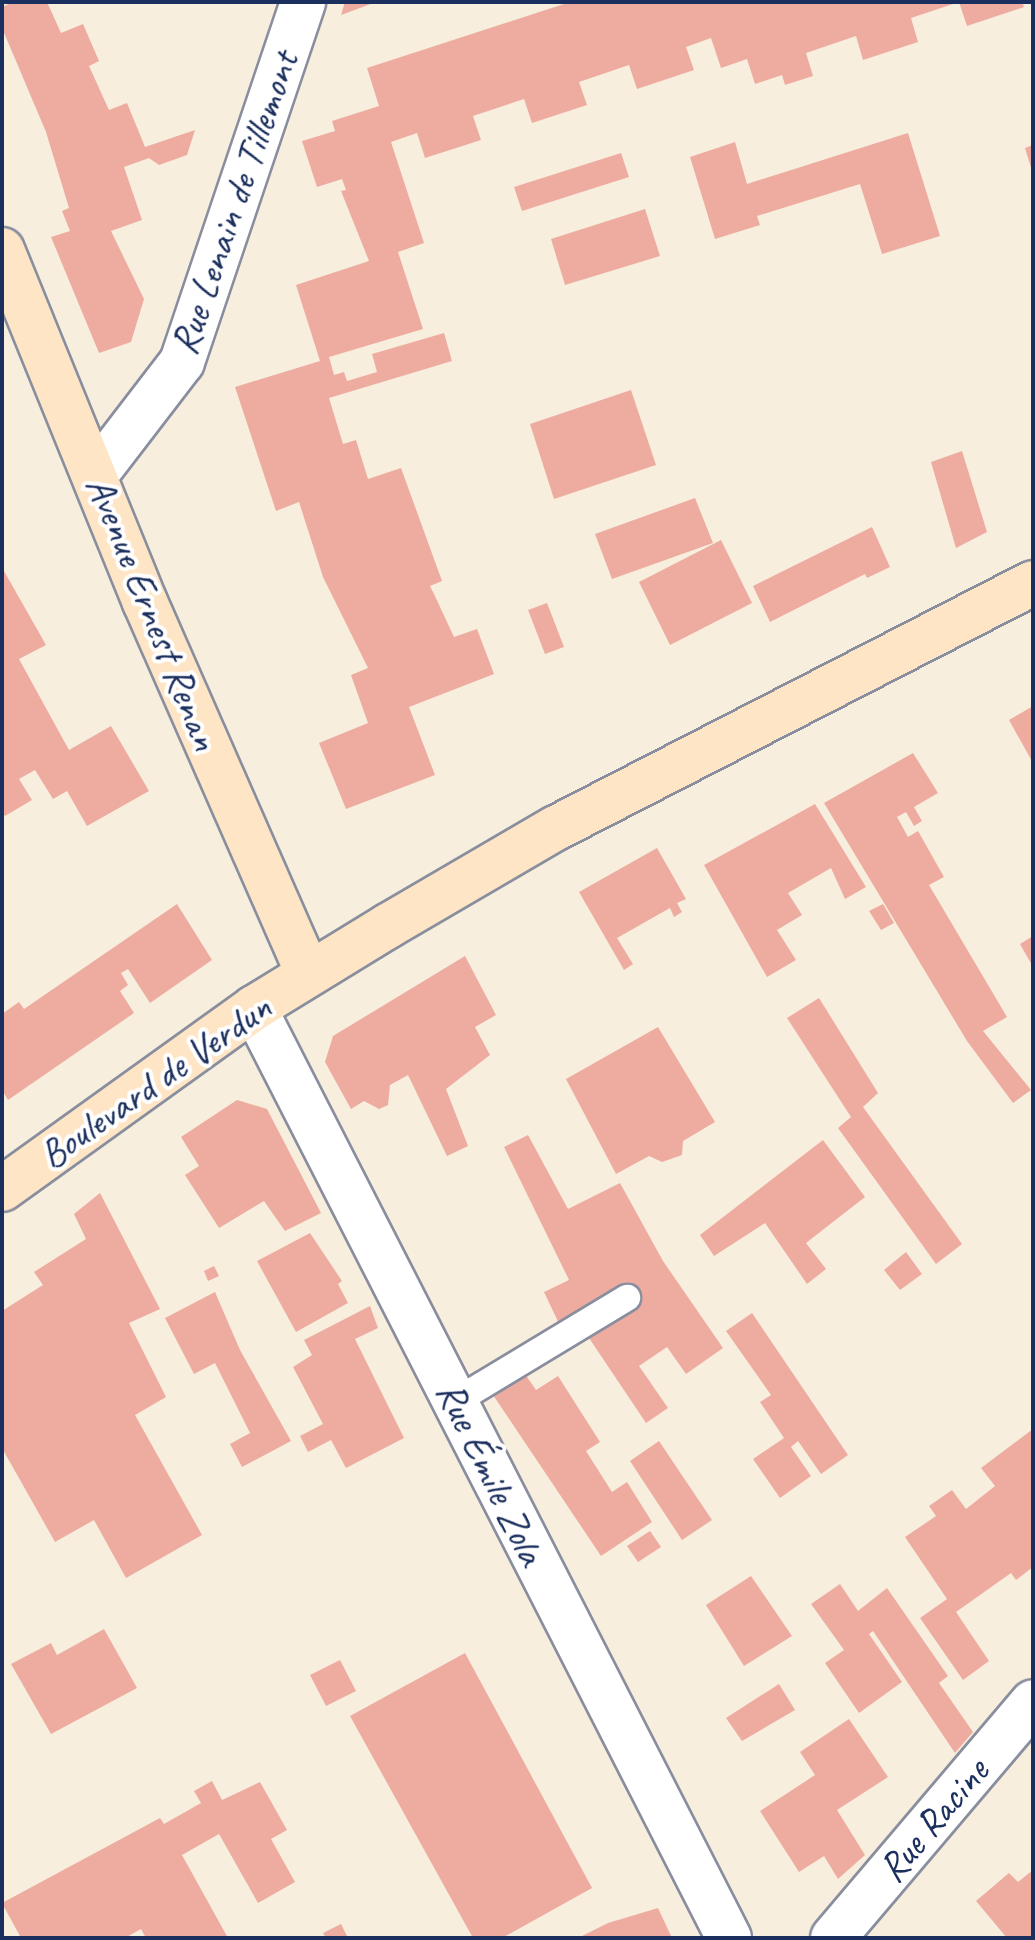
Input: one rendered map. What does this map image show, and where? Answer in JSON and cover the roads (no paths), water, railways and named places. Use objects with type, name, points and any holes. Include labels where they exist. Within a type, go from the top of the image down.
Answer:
[{"type":"main road","name":"Avenue Ernest Renan","points":[[2,250],[96,474],[145,602],[308,974]]},
{"type":"main road","name":"Boulevard de Verdun","points":[[2,1189],[254,1008],[556,828],[1033,583]]},
{"type":"street","name":"Rue Lenain de Tillemont","points":[[96,474],[182,362],[303,2]]},
{"type":"street","name":"Rue Émile Zola","points":[[254,1008],[729,1938]]},
{"type":"street","name":"Rue Racine","points":[[833,1938],[1033,1702]]},
{"type":"lane","points":[[456,1401],[627,1298]]}]
